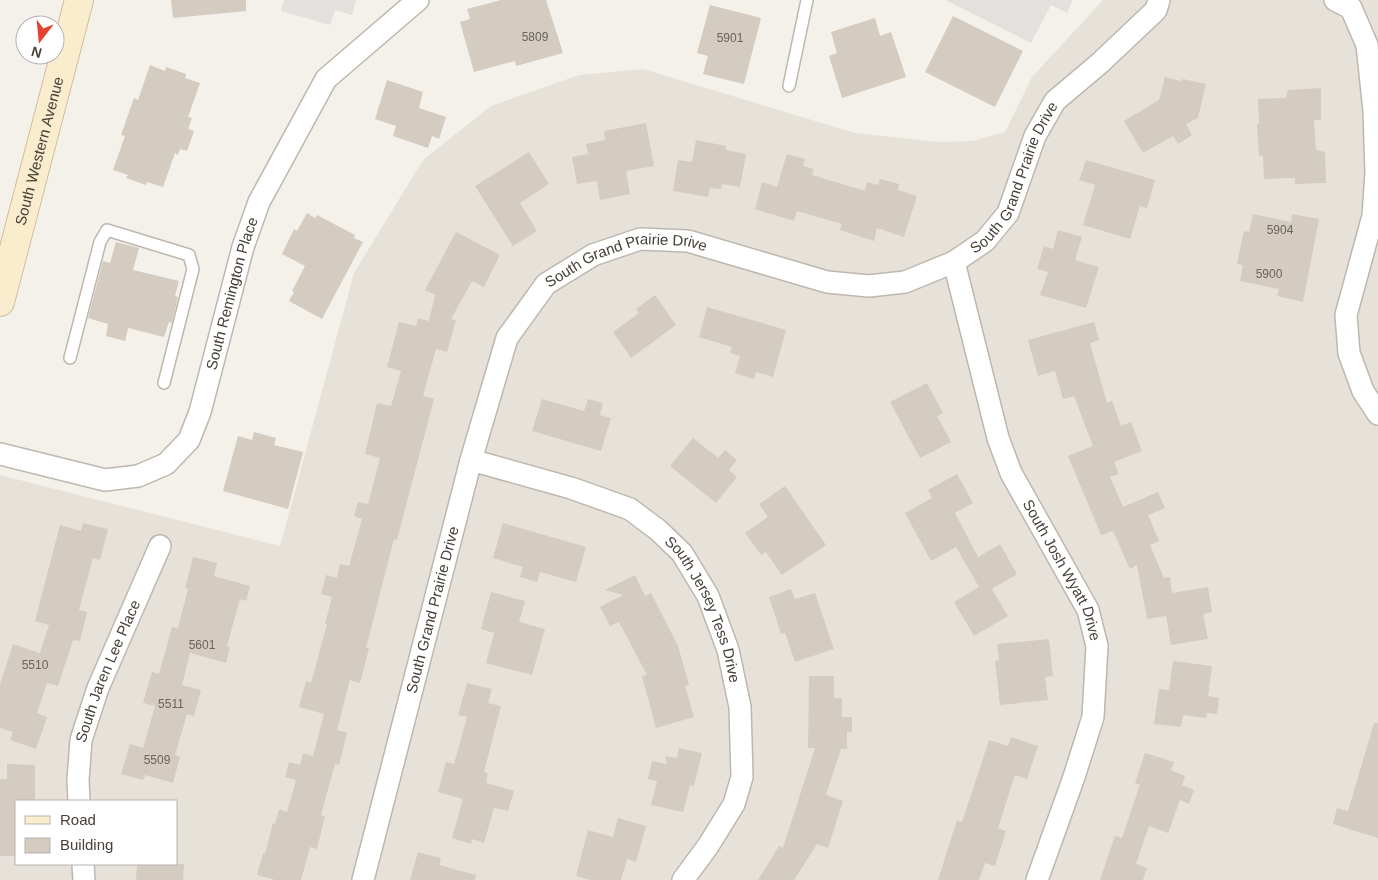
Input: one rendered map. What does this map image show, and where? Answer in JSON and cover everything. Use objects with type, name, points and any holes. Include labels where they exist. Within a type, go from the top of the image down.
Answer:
[{"type":"main road","name":"South Western Avenue","points":[[0,302],[80,0]]},
{"type":"street","name":"South Remington Place","points":[[0,454],[106,480],[138,476],[166,464],[189,440],[200,412],[242,247],[260,202],[326,79],[418,0]]},
{"type":"street","name":"South Grand Prairie Drive","points":[[363,880],[471,460],[507,338],[546,284],[593,255],[640,239],[688,241],[827,282],[869,286],[905,282],[954,262],[984,241],[1008,213],[1035,136],[1055,101],[1100,63],[1156,10],[1159,0]]},
{"type":"street","points":[[1346,3],[1368,45],[1374,111],[1376,173],[1373,216],[1346,315],[1349,353],[1363,391],[1378,414]]},
{"type":"street","name":"South Josh Wyatt Drive","points":[[954,262],[998,438],[1011,473],[1031,512],[1066,568],[1088,610],[1098,646],[1093,717],[1074,777],[1037,880]]},
{"type":"street","name":"South Jersey Tess Drive","points":[[471,460],[571,488],[630,510],[658,530],[682,553],[708,596],[728,650],[740,707],[743,758],[742,777],[734,804],[708,846],[683,880]]},
{"type":"street","name":"South Jaren Lee Place","points":[[79,800],[78,780],[81,740],[98,688],[160,546]]},
{"type":"street","points":[[84,865],[84,880]]},
{"type":"lane","points":[[789,86],[807,0]]},
{"type":"lane","points":[[70,358],[100,242],[107,230],[189,256],[194,270],[164,383]]},
{"type":"shaded area","points":[[284,0],[356,0],[352,15],[335,10],[330,25],[281,11]]},
{"type":"shaded area","points":[[945,0],[1073,0],[1067,13],[1051,5],[1031,43]]},
{"type":"shaded area","points":[[1103,0],[1378,0],[1378,880],[0,880],[0,475],[280,546],[354,273],[423,160],[491,106],[579,75],[643,69],[855,133],[938,142],[973,141],[1005,132],[1032,77]]},
{"type":"building","points":[[171,0],[246,0],[246,11],[173,18]]},
{"type":"building","points":[[501,0],[546,0],[563,53],[516,66],[515,61],[474,72],[460,22],[470,19],[467,9]]},
{"type":"building","points":[[710,5],[761,18],[744,84],[703,74],[708,56],[697,53]]},
{"type":"building","points":[[953,16],[1023,51],[995,107],[925,72]]},
{"type":"building","points":[[875,18],[880,36],[891,32],[906,77],[842,98],[829,56],[837,53],[831,32]]},
{"type":"building","points":[[150,65],[165,71],[166,67],[186,74],[185,78],[200,83],[188,117],[192,118],[188,129],[194,131],[187,151],[180,149],[178,155],[175,153],[163,187],[147,182],[146,185],[126,178],[128,175],[113,170],[125,136],[121,135],[134,98],[138,100]]},
{"type":"building","points":[[1165,77],[1206,84],[1198,118],[1186,124],[1192,135],[1178,144],[1173,136],[1143,153],[1124,121],[1159,100]]},
{"type":"building","points":[[387,80],[423,92],[419,108],[446,117],[439,139],[432,136],[428,148],[393,136],[396,126],[375,119]]},
{"type":"building","points":[[1321,88],[1321,120],[1314,120],[1316,150],[1325,152],[1326,183],[1295,184],[1295,178],[1264,179],[1263,156],[1259,156],[1258,99],[1286,98],[1288,90]]},
{"type":"building","points":[[646,123],[654,166],[626,171],[630,194],[600,200],[597,181],[577,184],[572,157],[588,154],[586,144],[605,140],[604,131]]},
{"type":"building","points":[[696,140],[726,146],[726,150],[746,154],[740,187],[722,184],[721,189],[710,188],[708,197],[673,191],[678,160],[692,162]]},
{"type":"building","points":[[529,152],[549,184],[520,203],[537,231],[513,246],[475,186]]},
{"type":"building","points":[[787,154],[805,159],[803,166],[814,169],[812,175],[865,191],[867,182],[878,185],[880,179],[899,184],[898,190],[917,196],[904,237],[877,228],[874,241],[840,230],[842,224],[797,211],[794,221],[755,209],[762,182],[777,187]]},
{"type":"building","points":[[1086,160],[1155,180],[1147,208],[1140,206],[1130,239],[1083,225],[1095,185],[1079,180]]},
{"type":"building","points":[[307,213],[315,218],[317,215],[355,235],[354,238],[363,242],[322,319],[289,301],[305,266],[282,254],[294,229],[297,231]]},
{"type":"building","points":[[1253,214],[1291,222],[1292,214],[1319,219],[1303,302],[1277,296],[1279,289],[1240,281],[1243,265],[1237,264],[1244,231],[1249,232]]},
{"type":"building","points":[[1058,230],[1082,237],[1075,260],[1099,267],[1086,308],[1040,295],[1048,272],[1037,269],[1044,246],[1053,249]]},
{"type":"building","points":[[456,232],[500,255],[484,287],[472,281],[451,319],[456,320],[447,352],[436,349],[423,396],[434,399],[397,540],[394,539],[366,648],[369,648],[360,683],[350,680],[337,730],[347,733],[339,765],[335,764],[321,815],[325,816],[317,849],[310,847],[301,880],[275,880],[257,875],[279,809],[287,812],[296,780],[285,777],[289,762],[300,765],[303,753],[313,756],[324,714],[299,707],[306,681],[311,683],[327,624],[325,624],[332,597],[321,594],[326,575],[337,578],[340,564],[349,566],[362,519],[354,516],[358,502],[368,504],[380,458],[365,454],[377,403],[391,406],[401,371],[387,367],[399,322],[416,326],[418,318],[429,321],[435,295],[425,290]]},
{"type":"building","points":[[116,242],[139,248],[133,270],[179,281],[175,296],[178,297],[172,323],[169,322],[164,337],[128,328],[125,341],[106,336],[108,324],[88,318],[103,261],[110,263]]},
{"type":"building","points":[[655,295],[676,325],[631,358],[613,332],[639,313],[636,309]]},
{"type":"building","points":[[707,307],[786,330],[773,377],[756,372],[754,379],[735,373],[740,356],[730,353],[732,347],[699,337]]},
{"type":"building","points":[[1094,322],[1099,340],[1090,343],[1107,403],[1112,401],[1121,426],[1131,422],[1142,451],[1114,462],[1119,474],[1110,477],[1123,507],[1158,492],[1165,508],[1148,515],[1159,541],[1150,545],[1164,578],[1170,577],[1172,593],[1208,587],[1212,612],[1203,614],[1208,639],[1171,645],[1166,616],[1147,619],[1137,565],[1130,569],[1113,531],[1101,535],[1068,456],[1093,446],[1074,396],[1063,399],[1055,371],[1038,376],[1028,340]]},
{"type":"building","points":[[927,383],[943,413],[937,416],[951,442],[920,458],[890,402]]},
{"type":"building","points":[[542,399],[584,411],[588,399],[603,403],[600,415],[611,418],[601,451],[532,431]]},
{"type":"building","points":[[254,432],[276,438],[274,445],[303,452],[288,509],[223,491],[238,436],[252,440]]},
{"type":"building","points":[[693,438],[718,458],[725,450],[737,460],[729,470],[737,477],[716,503],[670,466]]},
{"type":"building","points":[[957,474],[973,503],[955,513],[978,557],[1000,544],[1017,574],[992,589],[1008,616],[974,636],[954,602],[979,587],[956,547],[931,561],[905,513],[932,498],[928,490]]},
{"type":"building","points":[[785,486],[826,545],[782,575],[766,552],[761,555],[745,533],[768,517],[759,504]]},
{"type":"building","points":[[83,523],[108,529],[100,560],[93,558],[79,610],[87,612],[80,641],[73,640],[58,686],[47,683],[37,713],[47,717],[36,749],[10,740],[13,732],[0,728],[0,684],[13,644],[40,653],[49,625],[35,621],[60,525],[81,531]]},
{"type":"building","points":[[503,523],[586,547],[576,582],[540,572],[537,582],[520,577],[523,567],[493,558]]},
{"type":"building","points":[[193,557],[217,563],[214,576],[250,586],[246,601],[240,599],[227,646],[230,647],[226,663],[190,653],[182,685],[201,690],[194,716],[187,714],[175,755],[180,757],[173,783],[145,775],[143,780],[121,774],[130,744],[143,748],[155,706],[143,703],[152,672],[159,674],[172,627],[178,628],[188,589],[185,588]]},
{"type":"building","points":[[635,575],[645,596],[651,593],[678,646],[689,685],[685,686],[694,717],[656,728],[642,676],[647,675],[619,622],[610,626],[600,607],[623,595],[605,590]]},
{"type":"building","points":[[791,589],[795,599],[815,593],[834,649],[795,662],[785,633],[781,634],[769,597]]},
{"type":"building","points":[[491,592],[525,601],[519,622],[545,629],[532,675],[486,663],[494,633],[481,629]]},
{"type":"building","points":[[1049,639],[1053,676],[1045,677],[1048,700],[1000,705],[995,661],[999,660],[997,644]]},
{"type":"building","points":[[1173,661],[1212,666],[1208,696],[1219,698],[1217,714],[1207,713],[1206,718],[1183,715],[1181,727],[1154,724],[1159,689],[1169,690]]},
{"type":"building","points":[[809,676],[834,676],[834,698],[842,698],[842,717],[852,717],[852,732],[847,732],[847,749],[841,749],[826,795],[843,801],[828,848],[817,844],[794,880],[758,880],[779,846],[783,848],[815,748],[808,748]]},
{"type":"building","points":[[467,683],[492,689],[488,703],[501,706],[484,772],[488,773],[486,783],[514,791],[508,811],[494,808],[484,843],[472,839],[471,844],[452,838],[463,799],[438,792],[446,762],[454,764],[467,717],[458,715]]},
{"type":"building","points":[[1374,723],[1378,723],[1378,838],[1333,824],[1337,808],[1348,811]]},
{"type":"building","points":[[1011,737],[1038,746],[1027,779],[1015,775],[998,828],[1006,831],[995,866],[985,863],[979,880],[938,880],[957,820],[962,822],[989,740],[1008,746]]},
{"type":"building","points":[[679,748],[702,753],[694,786],[690,785],[683,812],[651,805],[657,781],[648,779],[652,761],[667,764],[665,756],[677,758]]},
{"type":"building","points":[[1145,753],[1174,762],[1171,770],[1185,776],[1182,785],[1194,790],[1189,804],[1180,800],[1168,833],[1149,826],[1136,864],[1147,868],[1143,880],[1100,880],[1115,836],[1122,838],[1140,785],[1135,783]]},
{"type":"building","points":[[7,764],[35,765],[35,799],[15,800],[15,856],[0,856],[0,779],[7,779]]},
{"type":"building","points":[[618,818],[646,826],[636,862],[627,859],[621,880],[590,880],[576,876],[588,830],[613,837]]},
{"type":"building","points":[[418,852],[441,858],[439,865],[476,875],[475,880],[410,880]]},
{"type":"building","points":[[184,864],[183,880],[136,880],[137,865]]}]
